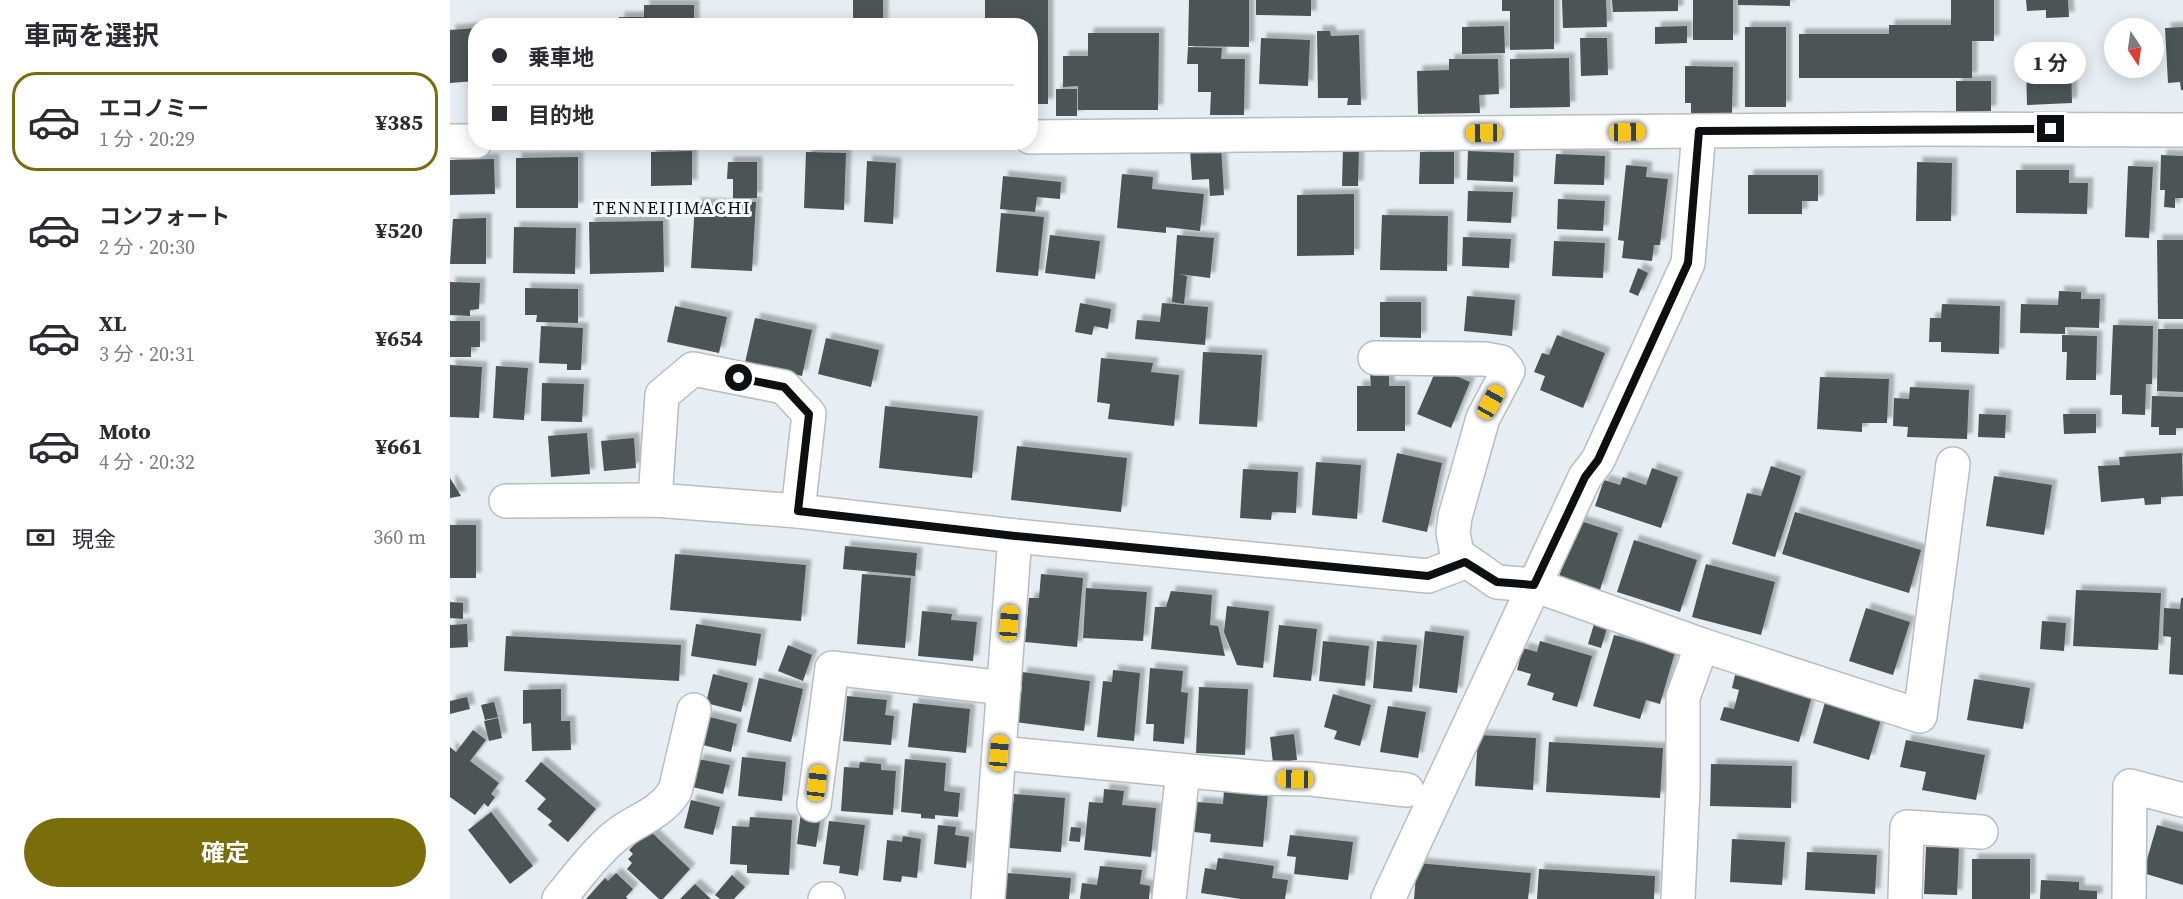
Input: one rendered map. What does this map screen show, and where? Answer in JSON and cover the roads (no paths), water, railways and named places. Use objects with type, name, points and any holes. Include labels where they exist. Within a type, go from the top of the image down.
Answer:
[{"type":"street","points":[[1038,136],[2183,130]]},
{"type":"street","points":[[1388,899],[1585,477],[1598,460],[1688,263],[1699,131]]},
{"type":"street","points":[[450,141],[468,141]]},
{"type":"street","points":[[1375,358],[1485,359],[1501,362],[1508,371],[1483,418],[1455,516],[1453,532],[1457,554],[1465,562],[1497,582],[1534,585],[1702,645],[1920,716],[1953,464]]},
{"type":"street","points":[[655,500],[662,395],[693,369],[784,387],[809,414],[798,511]]},
{"type":"street","points":[[506,501],[655,500],[798,511],[1015,536],[1428,576],[1465,562]]},
{"type":"street","points":[[988,899],[1015,536]]},
{"type":"street","points":[[1678,899],[1683,697],[1702,645]]},
{"type":"street","points":[[814,806],[832,668],[1005,688]]},
{"type":"street","points":[[559,899],[611,839],[645,820],[668,802],[675,791],[694,710]]},
{"type":"street","points":[[999,753],[1263,778],[1311,779],[1407,790]]},
{"type":"street","points":[[1169,899],[1183,771]]},
{"type":"street","points":[[2129,899],[2130,786],[2183,800]]},
{"type":"street","points":[[1905,899],[1907,827],[1981,832]]},
{"type":"district","name":"TENNEIJIMACHI","points":[[672,207]]}]
